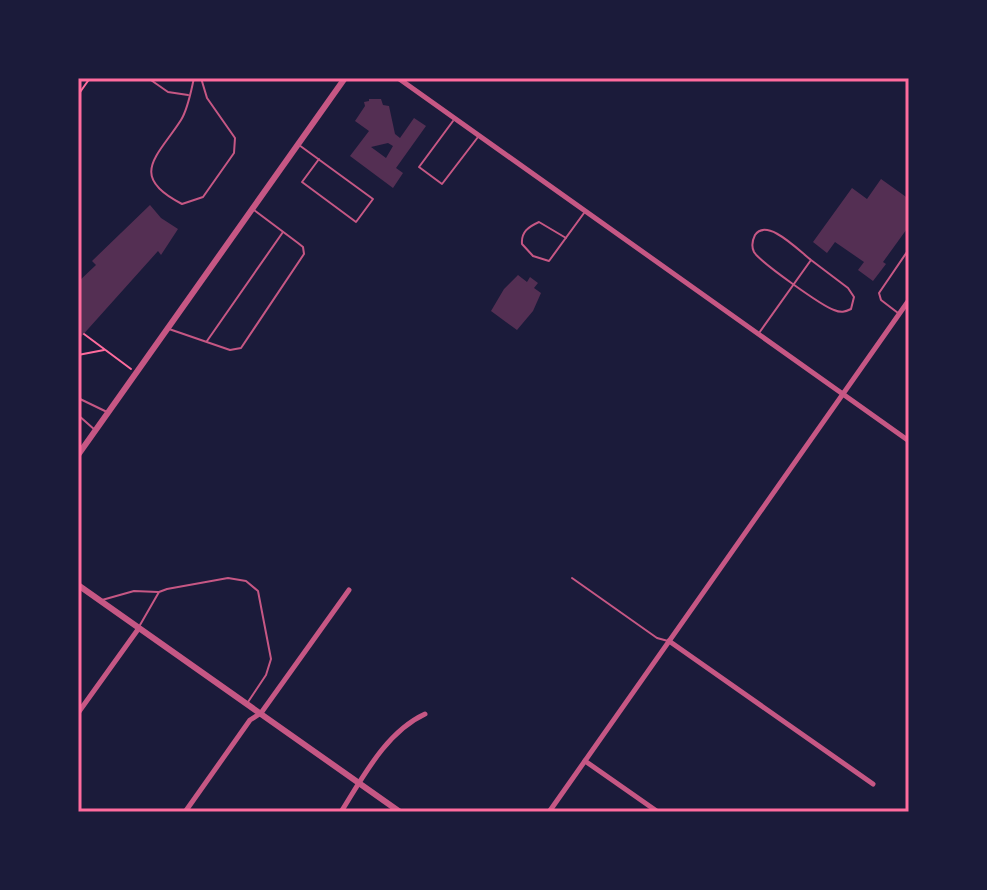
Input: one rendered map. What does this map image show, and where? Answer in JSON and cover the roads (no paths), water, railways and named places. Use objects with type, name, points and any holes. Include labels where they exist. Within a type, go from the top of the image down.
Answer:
[{"type":"street","points":[[78,455],[345,78]]},
{"type":"street","points":[[398,78],[909,441]]},
{"type":"street","points":[[549,812],[909,300]]},
{"type":"street","points":[[78,585],[400,812]]},
{"type":"street","points":[[185,812],[349,590]]},
{"type":"street","points":[[78,713],[139,628]]},
{"type":"street","points":[[669,641],[873,784]]},
{"type":"street","points":[[341,812],[398,731],[425,714]]},
{"type":"street","points":[[585,761],[658,812]]},
{"type":"lane","points":[[148,78],[168,92],[190,95]]},
{"type":"lane","points":[[194,78],[183,117],[154,157],[151,171],[160,193],[182,204],[203,197],[234,153],[235,138],[207,98],[201,78]]},
{"type":"lane","points":[[455,119],[419,167],[442,184],[479,136]]},
{"type":"lane","points":[[298,145],[319,159],[373,199],[356,222],[302,182],[319,159]]},
{"type":"lane","points":[[168,328],[230,350],[241,348],[304,254],[303,247],[253,209]]},
{"type":"lane","points":[[566,238],[539,222],[529,226],[521,237],[522,244],[533,256],[549,261],[566,238],[585,212]]},
{"type":"lane","points":[[767,229],[811,260],[848,288],[854,297],[851,309],[837,312],[794,284],[756,256],[752,248],[753,239],[759,231],[767,229]]},
{"type":"lane","points":[[207,342],[283,232]]},
{"type":"lane","points":[[899,314],[881,300],[879,293],[909,249]]},
{"type":"lane","points":[[758,334],[811,260]]},
{"type":"lane","points":[[78,398],[108,412]]},
{"type":"lane","points":[[78,415],[96,430]]},
{"type":"lane","points":[[100,601],[134,591],[159,592],[228,578],[246,581],[258,591],[271,659],[266,675],[247,703]]},
{"type":"lane","points":[[572,578],[657,638],[669,641]]},
{"type":"lane","points":[[139,628],[159,592]]}]
